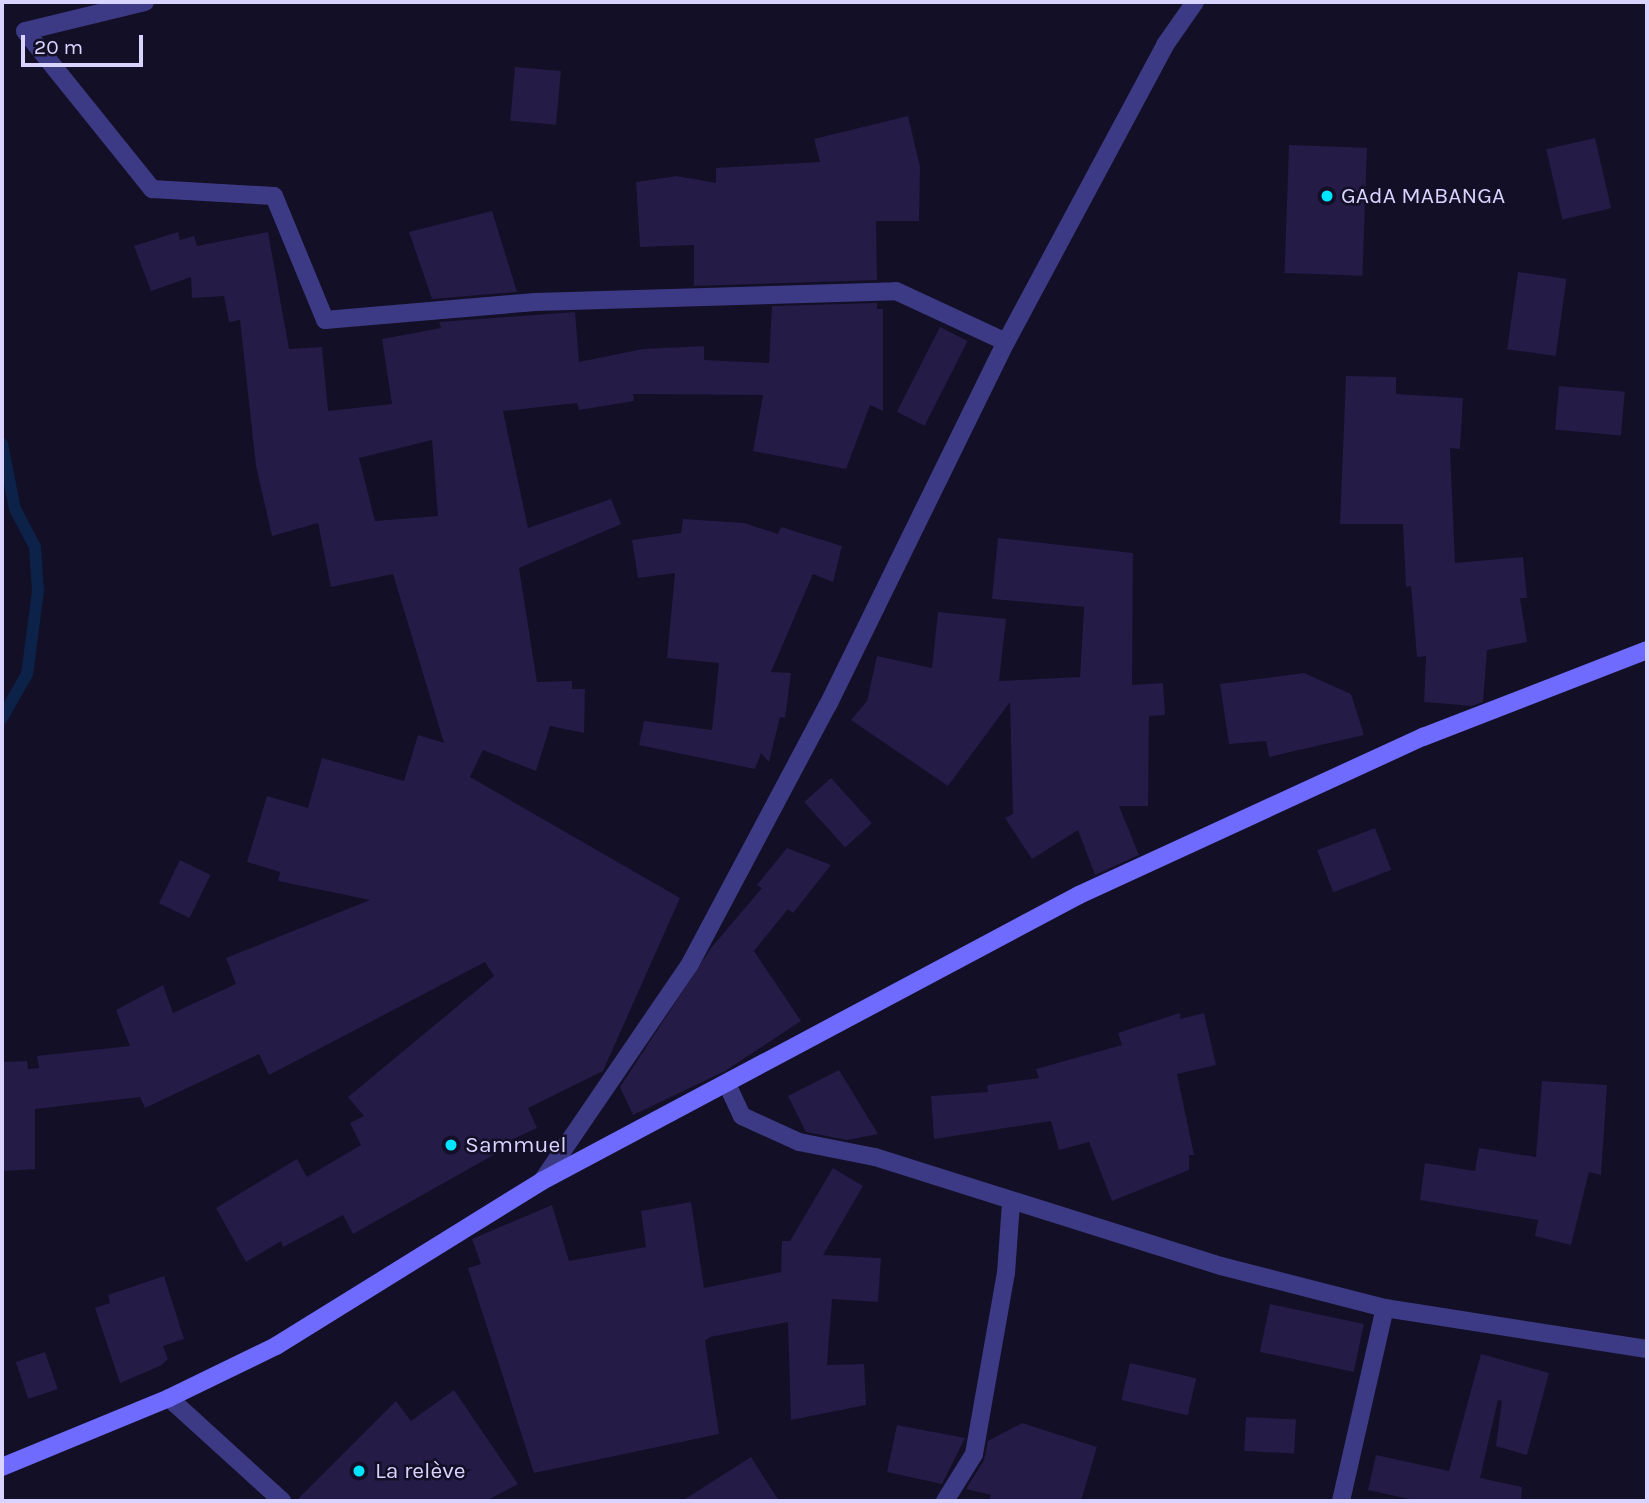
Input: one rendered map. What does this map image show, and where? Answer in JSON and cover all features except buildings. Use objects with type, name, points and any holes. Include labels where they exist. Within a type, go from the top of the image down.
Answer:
[{"type":"street","points":[[145,2],[25,31],[152,189],[274,196],[325,320],[461,305],[896,291],[1006,342]]},
{"type":"street","points":[[542,1181],[690,964],[828,705],[1006,342],[1165,45],[1195,2]]},
{"type":"street","points":[[2,1467],[169,1398],[276,1346],[542,1181],[1102,884],[1423,737],[1647,650]]},
{"type":"street","points":[[727,1084],[742,1116],[799,1142],[875,1157],[1011,1203],[1221,1266],[1385,1308],[1647,1349]]},
{"type":"street","points":[[945,1501],[974,1454],[1006,1273],[1011,1203]]},
{"type":"street","points":[[1341,1501],[1385,1308]]},
{"type":"street","points":[[169,1398],[282,1501]]},
{"type":"waterway","points":[[2,444],[15,509],[35,547],[38,591],[27,674],[2,718]]},
{"type":"place","name":"GAdA MABANGA","points":[[1327,196]]},
{"type":"place","name":"Sammuel","points":[[451,1145]]},
{"type":"place","name":"La relève","points":[[359,1471]]}]
